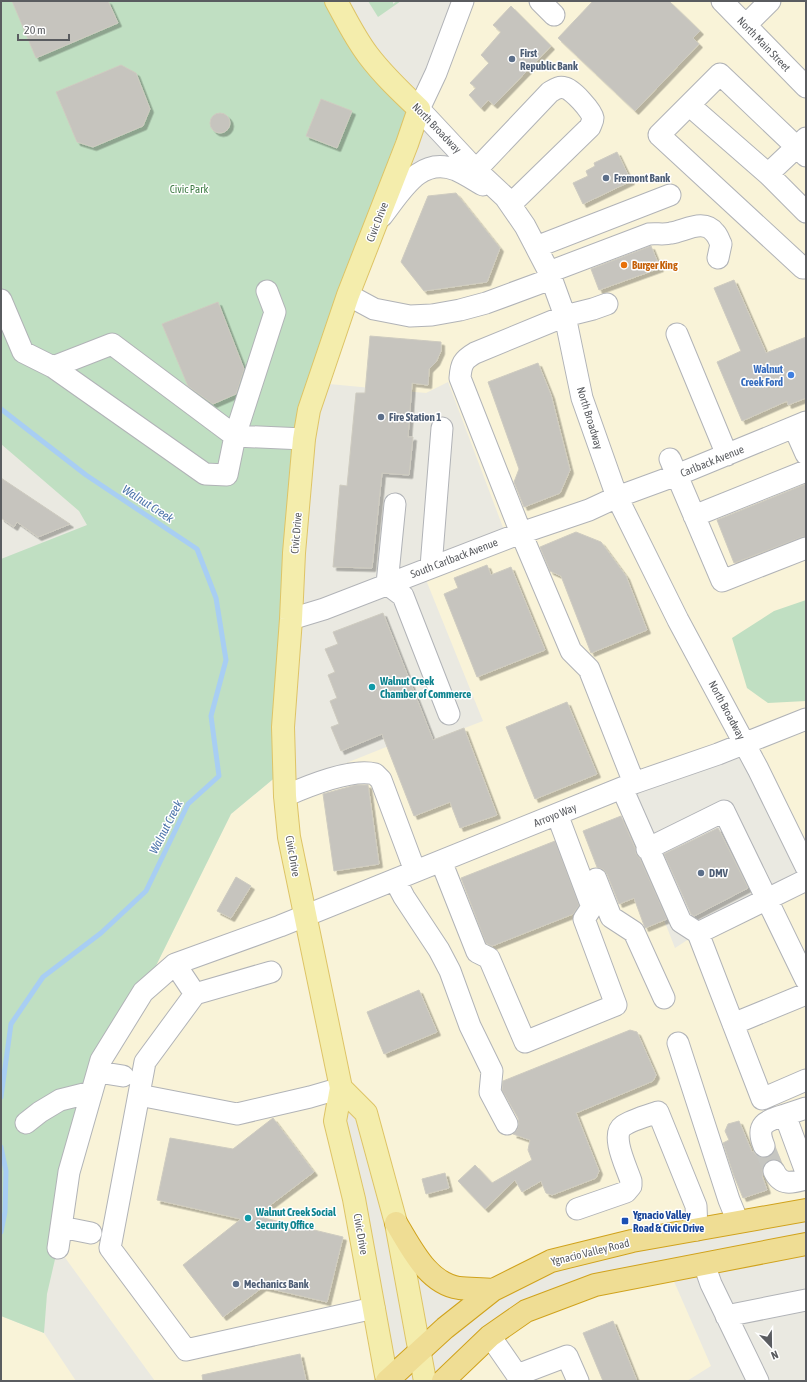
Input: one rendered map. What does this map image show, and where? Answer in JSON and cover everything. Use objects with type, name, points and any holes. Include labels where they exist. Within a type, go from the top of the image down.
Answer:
[{"type":"highway","name":"Ygnacio Valley Road","points":[[387,1381],[449,1325],[493,1290],[550,1261],[632,1241],[806,1210]]},
{"type":"highway","points":[[396,1223],[421,1262],[433,1276],[458,1288],[493,1290]]},
{"type":"highway","points":[[443,1381],[490,1336],[526,1311],[595,1285],[806,1244]]},
{"type":"main road","name":"North Broadway","points":[[336,1],[358,41],[368,55],[396,87],[419,109]]},
{"type":"main road","name":"Civic Drive","points":[[387,1381],[354,1198],[335,1121],[341,1088],[289,837],[285,796],[283,727],[294,553],[304,439],[309,410],[348,295],[407,144],[419,109]]},
{"type":"main road","points":[[341,1088],[366,1113],[396,1223],[425,1381]]},
{"type":"street","name":"Civic Drive","points":[[419,109],[436,73],[463,1]]},
{"type":"street","name":"North Main Street","points":[[722,1],[806,87]]},
{"type":"street","points":[[746,25],[770,1]]},
{"type":"street","points":[[768,174],[803,147],[720,74],[659,135],[803,268],[806,267]]},
{"type":"street","points":[[376,222],[414,176],[429,168],[435,167],[442,166],[455,170],[508,200],[590,127],[593,120],[592,112],[571,91],[565,88],[556,88],[550,92],[476,170]]},
{"type":"street","points":[[689,105],[768,174],[806,212]]},
{"type":"street","name":"North Broadway","points":[[419,109],[476,170],[508,200],[536,247],[550,276],[565,316],[582,398],[617,497],[678,620],[744,743],[806,867]]},
{"type":"street","points":[[536,247],[670,195]]},
{"type":"street","points":[[348,295],[374,309],[410,316],[432,315],[460,310],[486,303],[649,234],[670,234],[696,226],[704,226],[715,232],[721,244],[718,258]]},
{"type":"street","points":[[1,300],[23,352],[53,367],[205,474],[227,475],[235,436],[275,312],[267,291]]},
{"type":"street","points":[[607,304],[565,316],[475,353],[466,358],[460,366],[460,378],[521,533],[571,651],[589,669],[647,848],[681,922],[698,933],[762,1099],[806,1080]]},
{"type":"street","points":[[677,334],[727,455]]},
{"type":"street","points":[[53,367],[112,344],[235,436],[304,439]]},
{"type":"street","points":[[800,425],[806,454]]},
{"type":"street","name":"Carlback Avenue","points":[[617,497],[674,467],[727,455],[800,425]]},
{"type":"street","points":[[431,567],[442,428]]},
{"type":"street","points":[[674,467],[722,581],[806,548]]},
{"type":"street","points":[[694,516],[806,471]]},
{"type":"street","name":"South Carlback Avenue","points":[[291,619],[324,609],[521,533],[589,510],[617,497]]},
{"type":"street","points":[[395,504],[387,584],[403,596],[449,714]]},
{"type":"street","name":"Arroyo Way","points":[[175,964],[305,916],[628,786],[718,754],[806,719]]},
{"type":"street","points":[[285,796],[313,783],[360,772],[375,774],[380,780],[415,871]]},
{"type":"street","points":[[647,848],[724,811],[806,980]]},
{"type":"street","points":[[442,861],[477,952],[489,958],[526,1042],[616,1005],[584,918],[592,907],[564,812]]},
{"type":"street","points":[[564,812],[611,917],[634,932],[664,998]]},
{"type":"street","points":[[395,880],[404,897],[439,950],[450,971],[470,1026],[492,1071],[490,1092],[507,1124]]},
{"type":"street","points":[[698,933],[806,880]]},
{"type":"street","points":[[58,1248],[68,1172],[101,1060],[143,992],[175,964],[195,994]]},
{"type":"street","points":[[271,972],[195,994],[145,1062],[110,1248],[186,1350],[374,1308]]},
{"type":"street","points":[[733,1024],[806,994]]},
{"type":"street","points":[[678,1043],[729,1200],[738,1222]]},
{"type":"street","points":[[98,1072],[124,1076]]},
{"type":"street","points":[[139,1095],[237,1114],[310,1097],[341,1088]]},
{"type":"street","points":[[26,1123],[40,1112],[60,1100],[92,1092]]},
{"type":"street","points":[[764,1146],[760,1137],[763,1124],[767,1121],[806,1108]]},
{"type":"street","points":[[577,1209],[626,1192],[631,1186],[631,1181],[617,1141],[617,1134],[623,1126],[658,1112],[696,1206],[697,1230]]},
{"type":"street","points":[[785,1115],[806,1172]]},
{"type":"street","points":[[774,1171],[777,1178],[786,1182],[795,1182],[806,1179]]},
{"type":"street","points":[[61,1227],[90,1233]]},
{"type":"street","points":[[704,1264],[711,1284],[758,1381]]},
{"type":"street","points":[[726,1316],[806,1300]]},
{"type":"street","points":[[490,1336],[518,1378],[567,1356],[578,1381]]},
{"type":"shaded area","points":[[463,1],[806,1],[806,867],[744,743],[634,783],[623,815],[675,948],[698,933],[806,880],[806,1210],[632,1241],[493,1290],[458,1288],[421,1262],[379,1161],[341,1089],[335,1121],[387,1381],[155,1381],[58,1248],[101,1060],[143,992],[231,814],[284,770],[285,785],[319,774],[416,735],[420,745],[483,721],[422,570],[507,538],[448,382],[426,393],[318,383],[376,223],[429,168],[504,196],[419,109]]},
{"type":"shaded area","points":[[669,1270],[711,1366],[687,1381],[443,1381],[526,1311]]},
{"type":"shaded area","points":[[1,1316],[44,1333],[76,1381],[1,1381]]},
{"type":"green space","name":"Civic Park","points":[[1,1],[336,1],[419,109],[309,410],[284,770],[231,814],[143,992],[101,1060],[47,1294],[44,1333],[1,1316],[1,559],[87,525],[79,511],[1,444]]},
{"type":"green space","points":[[368,1],[393,1],[393,4],[397,1],[401,1],[378,17]]},
{"type":"green space","points":[[806,600],[806,701],[768,703],[747,688],[732,638],[774,611]]},
{"type":"building","points":[[12,1],[108,1],[118,23],[36,58]]},
{"type":"building","points":[[593,1],[669,1],[700,31],[693,38],[699,44],[635,111],[558,38]]},
{"type":"building","name":"First Republic Bank","points":[[511,6],[551,46],[494,105],[488,100],[481,108],[469,95],[476,88],[470,83],[489,63],[481,55],[501,32],[493,25]]},
{"type":"building","points":[[121,65],[136,73],[150,109],[143,126],[93,147],[77,142],[56,92]]},
{"type":"building","points":[[321,99],[352,111],[337,148],[306,136]]},
{"type":"building","points":[[216,113],[224,113],[230,119],[230,127],[224,133],[216,133],[210,127],[210,119]]},
{"type":"building","name":"Fremont Bank","points":[[617,152],[631,181],[583,204],[573,183],[588,176],[586,171],[595,166],[594,163]]},
{"type":"building","points":[[456,193],[500,248],[487,282],[424,291],[401,262],[428,196]]},
{"type":"building","name":"Burger King","points":[[651,246],[660,268],[599,290],[591,269]]},
{"type":"building","points":[[734,280],[766,353],[806,337],[806,398],[788,405],[787,401],[742,421],[717,362],[741,351],[714,288]]},
{"type":"building","points":[[218,302],[244,369],[236,394],[213,404],[188,386],[162,324]]},
{"type":"building","points":[[370,336],[441,342],[441,351],[436,362],[429,369],[428,385],[412,383],[408,437],[413,437],[409,475],[382,473],[372,568],[333,567],[340,485],[347,486],[356,393],[365,393]]},
{"type":"building","points":[[538,363],[551,395],[570,470],[560,493],[524,507],[514,482],[519,469],[488,382]]},
{"type":"building","points":[[1,478],[70,524],[38,537],[17,522],[14,527],[1,518]]},
{"type":"building","points":[[806,484],[806,536],[734,563],[717,520]]},
{"type":"building","points":[[576,532],[601,542],[626,576],[647,630],[591,653],[561,576],[550,571],[540,547]]},
{"type":"building","points":[[487,565],[491,575],[511,567],[545,650],[477,677],[444,594],[458,588],[454,578]]},
{"type":"building","points":[[383,613],[433,740],[464,728],[497,815],[460,828],[450,802],[414,816],[382,734],[341,751],[331,727],[339,724],[330,701],[337,698],[328,675],[335,672],[325,649],[338,644],[333,632]]},
{"type":"building","points":[[567,702],[597,774],[535,799],[506,727]]},
{"type":"building","points":[[356,785],[368,785],[379,864],[334,871],[323,794]]},
{"type":"building","points":[[621,816],[635,848],[636,854],[640,859],[667,919],[645,928],[634,898],[619,904],[607,874],[603,869],[597,867],[583,831]]},
{"type":"building","name":"DMV","points":[[718,828],[748,888],[694,916],[691,914],[664,854]]},
{"type":"building","points":[[555,841],[579,905],[573,914],[492,946],[486,943],[461,878]]},
{"type":"building","points":[[236,877],[251,886],[231,918],[217,911]]},
{"type":"building","points":[[419,990],[437,1032],[384,1054],[367,1012]]},
{"type":"building","points":[[630,1030],[637,1032],[656,1075],[653,1081],[576,1113],[599,1171],[596,1178],[552,1195],[546,1193],[541,1181],[522,1192],[515,1180],[485,1209],[458,1181],[475,1165],[492,1183],[532,1160],[528,1150],[530,1140],[513,1134],[517,1130],[519,1124],[518,1118],[502,1090],[503,1081]]},
{"type":"building","name":"Walnut Creek Social Security Office","points":[[273,1118],[314,1172],[256,1216],[343,1237],[327,1302],[263,1287],[223,1317],[183,1265],[241,1219],[157,1200],[170,1138],[233,1149]]},
{"type":"building","points":[[739,1121],[752,1152],[753,1151],[756,1155],[762,1158],[768,1157],[774,1151],[778,1160],[768,1160],[763,1165],[762,1176],[767,1190],[743,1198],[723,1143],[729,1140],[725,1131],[728,1124]]},
{"type":"building","points":[[445,1173],[449,1188],[426,1194],[422,1179]]},
{"type":"building","points":[[613,1321],[637,1381],[603,1381],[583,1333]]},
{"type":"building","points":[[300,1354],[306,1381],[203,1381],[202,1375]]},
{"type":"waterway","name":"Walnut Creek","points":[[1,409],[86,475],[197,549],[216,598],[226,660],[211,716],[219,776],[188,804],[146,891],[101,933],[43,977],[11,1024],[1,1097]]},
{"type":"waterway","name":"Walnut Creek","points":[[1,1147],[6,1171],[5,1212],[1,1232]]},
{"type":"tunnel","points":[[764,1146],[774,1171]]},
{"type":"place","name":"First Republic Bank","points":[[512,59]]},
{"type":"place","name":"Fremont Bank","points":[[606,178]]},
{"type":"place","name":"Burger King","points":[[624,265]]},
{"type":"place","name":"Walnut Creek Ford","points":[[791,375]]},
{"type":"place","name":"Fire Station 1","points":[[381,417]]},
{"type":"place","name":"Walnut Creek Chamber of Commerce","points":[[372,687]]},
{"type":"place","name":"DMV","points":[[701,873]]},
{"type":"place","name":"Walnut Creek Social Security Office","points":[[248,1218]]},
{"type":"place","name":"Ygnacio Valley Road & Civic Drive","points":[[625,1221]]},
{"type":"place","name":"Mechanics Bank","points":[[236,1284]]}]
